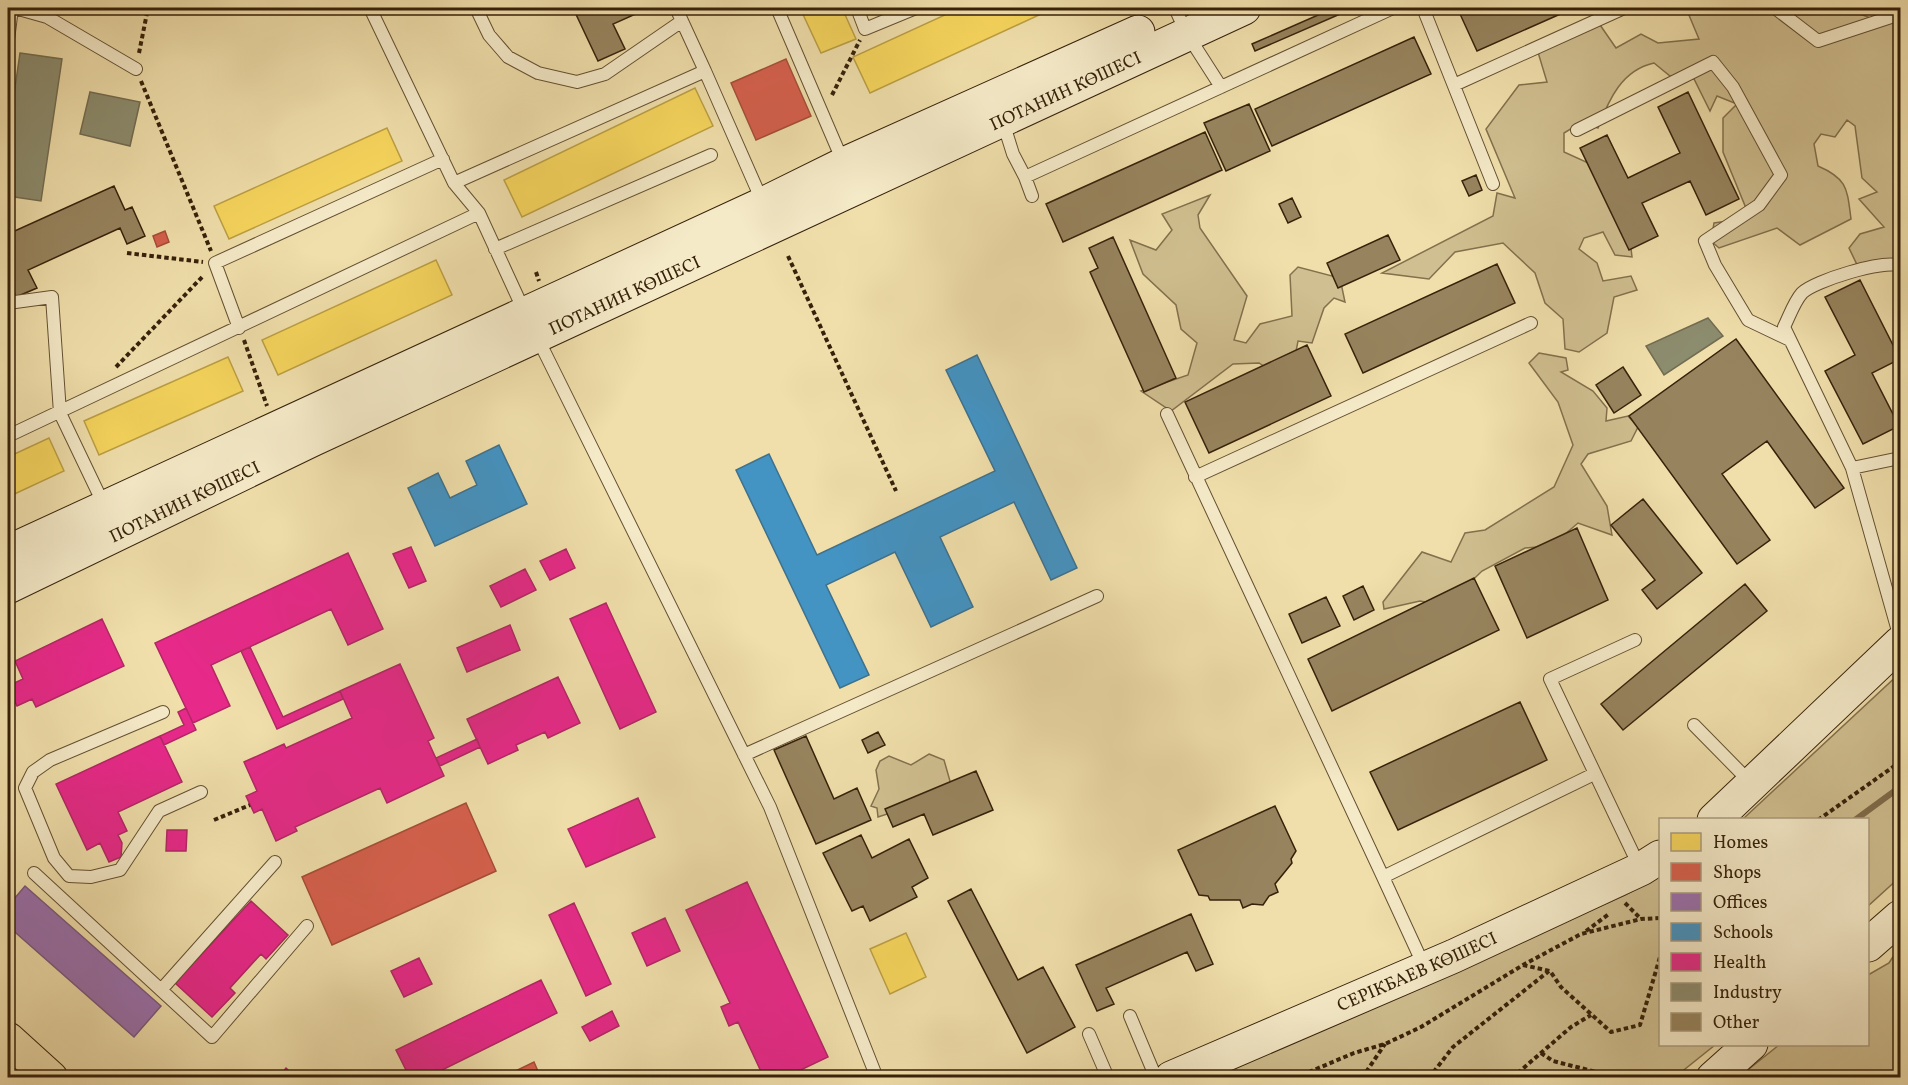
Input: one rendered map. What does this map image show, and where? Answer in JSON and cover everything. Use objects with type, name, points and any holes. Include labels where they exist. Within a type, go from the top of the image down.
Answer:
[{"type":"main road","name":"ПОТАНИН КӨШЕСІ","points":[[8,587],[312,440],[530,324],[844,164],[1183,16],[1244,8]]},
{"type":"main road","name":"ПОТАНИН КӨШЕСІ","points":[[8,552],[104,506],[1002,120],[1183,16]]},
{"type":"main road","points":[[1715,818],[1753,785],[1900,643]]},
{"type":"main road","name":"СЕРІКБАЕВ КӨШЕСІ","points":[[1171,1077],[1425,969],[1651,863]]},
{"type":"main road","points":[[1869,944],[1900,917]]},
{"type":"main road","points":[[8,1039],[51,1077]]},
{"type":"main road","points":[[1713,1077],[1750,1046]]},
{"type":"main road","points":[[8,1068],[18,1077]]},
{"type":"lane","points":[[8,40],[14,8],[48,12],[136,69]]},
{"type":"lane","points":[[370,8],[454,183],[479,213],[530,324],[770,807],[877,1077]]},
{"type":"lane","points":[[476,8],[489,35],[508,57],[538,73],[577,82],[605,74],[682,21]]},
{"type":"lane","points":[[676,8],[763,204]]},
{"type":"lane","points":[[777,8],[844,164]]},
{"type":"lane","points":[[857,8],[865,29],[915,8]]},
{"type":"lane","points":[[1025,177],[1393,8]]},
{"type":"lane","points":[[1423,8],[1493,184]]},
{"type":"lane","points":[[1454,86],[1624,8]]},
{"type":"lane","points":[[1775,8],[1818,41],[1900,14]]},
{"type":"lane","points":[[1183,16],[1221,87]]},
{"type":"lane","points":[[1577,130],[1713,62],[1733,87],[1781,175],[1759,205],[1705,241],[1715,265],[1748,320],[1790,340]]},
{"type":"lane","points":[[454,183],[705,71]]},
{"type":"lane","points":[[1002,120],[1013,153],[1032,196]]},
{"type":"lane","points":[[495,249],[711,155]]},
{"type":"lane","points":[[239,328],[215,263],[443,159]]},
{"type":"lane","points":[[8,436],[479,213]]},
{"type":"lane","points":[[1900,266],[1892,263],[1862,267],[1803,292],[1784,327],[1852,468],[1900,638]]},
{"type":"lane","points":[[8,303],[52,297],[60,413],[104,506]]},
{"type":"lane","points":[[1195,477],[1531,323]]},
{"type":"lane","points":[[1167,414],[1425,969]]},
{"type":"lane","points":[[1852,468],[1900,458]]},
{"type":"lane","points":[[744,756],[1097,596]]},
{"type":"lane","points":[[1635,640],[1550,679],[1594,774],[1651,863]]},
{"type":"lane","points":[[163,712],[50,760],[33,772],[26,788],[54,858],[69,876],[91,877],[120,870],[159,811],[201,792]]},
{"type":"lane","points":[[1694,725],[1753,785]]},
{"type":"lane","points":[[1383,877],[1594,774]]},
{"type":"lane","points":[[161,990],[275,862]]},
{"type":"lane","points":[[34,873],[212,1037],[308,926]]},
{"type":"lane","points":[[1130,1016],[1156,1077]]},
{"type":"lane","points":[[1089,1034],[1108,1077]]},
{"type":"path","points":[[148,8],[136,69],[215,263]]},
{"type":"path","points":[[822,114],[865,29]]},
{"type":"path","points":[[127,253],[215,263]]},
{"type":"path","points":[[788,256],[896,491]]},
{"type":"path","points":[[85,399],[215,263]]},
{"type":"path","points":[[1819,818],[1900,762]]},
{"type":"path","points":[[214,820],[250,805]]},
{"type":"path","points":[[1295,1077],[1354,1053],[1385,1044],[1421,1027],[1523,965],[1581,934],[1624,903],[1641,919]]},
{"type":"path","points":[[1581,934],[1641,919],[1659,918]]},
{"type":"path","points":[[1523,965],[1550,971],[1561,987],[1611,1032],[1640,1025],[1659,960]]},
{"type":"path","points":[[1429,1077],[1453,1047],[1550,971]]},
{"type":"path","points":[[1512,1077],[1571,1027],[1591,1015]]},
{"type":"path","points":[[1362,1077],[1385,1044]]},
{"type":"path","points":[[1541,1053],[1553,1061],[1620,1077]]},
{"type":"path","points":[[1316,1077],[1325,1074],[1341,1077]]},
{"type":"shaded area","points":[[1686,8],[1794,8],[1801,14],[1828,8],[1871,18],[1886,8],[1900,8],[1900,260],[1877,272],[1860,271],[1849,248],[1860,234],[1884,227],[1859,199],[1877,192],[1862,178],[1855,126],[1847,120],[1835,137],[1821,134],[1814,144],[1818,166],[1841,181],[1847,192],[1851,219],[1800,245],[1777,228],[1719,248],[1711,241],[1714,223],[1750,218],[1723,152],[1723,118],[1737,104],[1717,96],[1710,111],[1694,79],[1670,76],[1654,63],[1633,72],[1618,87],[1598,128],[1582,122],[1564,133],[1564,152],[1595,166],[1628,223],[1632,257],[1615,255],[1603,232],[1584,238],[1579,249],[1597,263],[1603,281],[1631,276],[1637,290],[1614,297],[1607,333],[1579,352],[1565,349],[1563,319],[1545,303],[1535,273],[1503,243],[1455,252],[1429,279],[1382,273],[1493,216],[1497,193],[1515,198],[1486,129],[1519,85],[1547,82],[1537,49],[1598,22],[1616,48],[1641,34],[1658,43],[1699,39]]},
{"type":"shaded area","points":[[1210,195],[1198,215],[1200,228],[1247,296],[1234,340],[1246,343],[1260,324],[1292,316],[1290,275],[1298,267],[1340,278],[1345,302],[1334,298],[1324,308],[1312,343],[1298,341],[1293,367],[1274,373],[1259,363],[1233,364],[1171,411],[1141,391],[1188,375],[1197,343],[1181,329],[1176,305],[1143,274],[1130,240],[1156,250],[1172,230],[1162,214]]},
{"type":"shaded area","points":[[1539,353],[1566,358],[1568,370],[1561,372],[1593,391],[1607,408],[1606,421],[1628,416],[1638,427],[1631,441],[1588,454],[1581,464],[1607,506],[1612,535],[1578,523],[1551,546],[1525,548],[1482,571],[1446,606],[1420,601],[1384,609],[1383,602],[1422,552],[1451,562],[1465,533],[1485,530],[1554,487],[1573,445],[1558,402],[1529,363]]},
{"type":"shaded area","points":[[1900,673],[1900,877],[1869,905],[1869,818],[1744,818]]},
{"type":"shaded area","points":[[929,754],[944,760],[950,781],[949,794],[878,817],[877,808],[871,806],[879,789],[876,770],[880,761],[889,756],[911,765]]},
{"type":"shaded area","points":[[1659,877],[1659,1046],[1714,1046],[1675,1077],[1213,1078],[1625,895]]},
{"type":"shaded area","points":[[1900,946],[1900,1077],[1739,1077],[1778,1046],[1869,1046],[1869,974],[1889,963]]},
{"type":"building: Homes","points":[[76,8],[102,8],[100,14]]},
{"type":"building: Homes","points":[[800,8],[842,8],[856,39],[821,53]]},
{"type":"building: Homes","points":[[960,8],[1054,8],[870,93],[853,57]]},
{"type":"building: Homes","points":[[695,88],[713,126],[522,217],[504,180]]},
{"type":"building: Homes","points":[[387,128],[402,161],[229,239],[214,206]]},
{"type":"building: Homes","points":[[436,260],[452,295],[278,375],[262,340]]},
{"type":"building: Homes","points":[[228,357],[243,391],[99,455],[84,421]]},
{"type":"building: Homes","points":[[49,438],[64,471],[8,497],[8,457]]},
{"type":"building: Homes","points":[[906,933],[926,977],[890,994],[870,949]]},
{"type":"building: Shops","points":[[786,59],[811,116],[756,140],[731,83]]},
{"type":"building: Shops","points":[[165,231],[169,242],[157,247],[153,236]]},
{"type":"building: Shops","points":[[466,803],[496,871],[332,945],[302,877]]},
{"type":"building: Shops","points":[[534,1062],[541,1078],[501,1078]]},
{"type":"building: Offices","points":[[25,886],[161,1006],[134,1037],[8,926],[8,906]]},
{"type":"building: Schools","points":[[977,355],[1077,568],[1051,580],[1014,502],[940,537],[973,607],[931,627],[895,552],[826,585],[869,675],[840,688],[736,470],[769,454],[817,555],[995,471],[946,370]]},
{"type":"building: Schools","points":[[499,445],[527,504],[435,546],[408,488],[438,473],[450,498],[477,485],[466,461]]},
{"type":"building: Health","points":[[411,547],[426,581],[409,588],[393,554]]},
{"type":"building: Health","points":[[566,549],[575,568],[550,580],[540,561]]},
{"type":"building: Health","points":[[348,553],[383,629],[348,645],[331,609],[211,665],[230,706],[193,723],[155,643]]},
{"type":"building: Health","points":[[525,569],[536,590],[501,607],[490,586]]},
{"type":"building: Health","points":[[606,603],[656,712],[620,729],[570,619]]},
{"type":"building: Health","points":[[102,619],[124,666],[36,707],[32,699],[17,706],[8,686],[23,679],[15,661]]},
{"type":"building: Health","points":[[510,625],[520,650],[467,672],[457,648]]},
{"type":"building: Health","points":[[250,647],[283,717],[340,691],[343,699],[277,729],[241,651]]},
{"type":"building: Health","points":[[400,664],[434,738],[428,741],[444,776],[387,803],[380,788],[295,827],[297,831],[276,841],[262,809],[254,813],[246,796],[257,791],[244,762],[284,744],[286,748],[352,718],[340,691]]},
{"type":"building: Health","points":[[400,664],[434,738],[428,741],[444,776],[387,803],[380,788],[295,827],[297,831],[276,841],[262,809],[254,813],[246,796],[257,791],[244,762],[284,744],[286,748],[352,718],[340,691]]},
{"type":"building: Health","points":[[558,677],[580,723],[548,738],[545,732],[516,745],[518,750],[488,764],[467,719]]},
{"type":"building: Health","points":[[558,677],[580,723],[548,738],[545,732],[516,745],[518,750],[488,764],[467,719]]},
{"type":"building: Health","points":[[186,708],[196,730],[164,745],[160,736],[184,725],[178,712]]},
{"type":"building: Health","points":[[160,736],[182,782],[118,812],[127,831],[118,835],[122,843],[121,857],[109,862],[100,843],[87,850],[56,784]]},
{"type":"building: Health","points":[[160,736],[182,782],[118,812],[127,831],[118,835],[122,843],[121,857],[109,862],[100,843],[87,850],[56,784]]},
{"type":"building: Health","points":[[477,739],[480,747],[440,766],[436,758]]},
{"type":"building: Health","points":[[638,798],[655,837],[586,867],[568,829]]},
{"type":"building: Health","points":[[167,830],[187,830],[186,851],[166,851]]},
{"type":"building: Health","points":[[747,882],[828,1057],[784,1078],[764,1078],[738,1022],[729,1026],[721,1007],[730,1003],[686,910]]},
{"type":"building: Health","points":[[251,901],[288,935],[266,959],[261,954],[230,988],[235,993],[212,1017],[175,983]]},
{"type":"building: Health","points":[[574,903],[611,984],[586,996],[549,915]]},
{"type":"building: Health","points":[[665,918],[680,951],[647,966],[632,933]]},
{"type":"building: Health","points":[[419,958],[432,984],[404,997],[391,971]]},
{"type":"building: Health","points":[[541,980],[557,1013],[426,1078],[410,1078],[396,1050]]},
{"type":"building: Health","points":[[612,1011],[619,1026],[590,1041],[582,1027]]},
{"type":"building: Health","points":[[286,1068],[297,1078],[278,1078]]},
{"type":"building: Industry","points":[[20,53],[62,59],[41,201],[8,196],[8,136]]},
{"type":"building: Industry","points":[[90,92],[140,102],[130,146],[80,134]]},
{"type":"building: Industry","points":[[1708,318],[1723,336],[1664,375],[1646,346]]},
{"type":"building: Other","points":[[573,8],[649,8],[613,24],[625,49],[598,61]]},
{"type":"building: Other","points":[[1334,8],[1354,8],[1255,51],[1252,44]]},
{"type":"building: Other","points":[[1474,8],[1574,8],[1477,51],[1460,14]]},
{"type":"building: Other","points":[[1414,37],[1431,74],[1272,146],[1255,109]]},
{"type":"building: Other","points":[[1688,92],[1739,199],[1706,215],[1690,181],[1642,203],[1658,236],[1629,250],[1580,148],[1607,135],[1628,178],[1680,153],[1658,107]]},
{"type":"building: Other","points":[[1249,104],[1270,151],[1226,171],[1204,123]]},
{"type":"building: Other","points":[[1205,132],[1222,170],[1063,242],[1046,204]]},
{"type":"building: Other","points":[[1476,175],[1482,190],[1469,196],[1462,181]]},
{"type":"building: Other","points":[[114,186],[125,210],[132,207],[145,236],[127,244],[120,228],[28,270],[37,288],[16,297],[8,277],[8,234]]},
{"type":"building: Other","points":[[1292,198],[1301,217],[1288,223],[1279,204]]},
{"type":"building: Other","points":[[1388,235],[1400,260],[1338,288],[1327,263]]},
{"type":"building: Other","points":[[1113,237],[1176,378],[1144,392],[1090,272],[1098,268],[1089,248]]},
{"type":"building: Other","points":[[1497,264],[1515,303],[1363,373],[1345,334]]},
{"type":"building: Other","points":[[1860,280],[1900,359],[1872,373],[1899,426],[1863,444],[1825,371],[1855,355],[1825,297]]},
{"type":"building: Other","points":[[1736,339],[1844,488],[1815,508],[1767,441],[1722,474],[1770,540],[1737,564],[1629,416]]},
{"type":"building: Other","points":[[1307,345],[1331,396],[1209,453],[1185,402]]},
{"type":"building: Other","points":[[1623,367],[1641,395],[1614,413],[1596,385]]},
{"type":"building: Other","points":[[1643,499],[1702,573],[1657,609],[1642,590],[1655,580],[1611,525]]},
{"type":"building: Other","points":[[1577,528],[1608,600],[1527,638],[1495,566]]},
{"type":"building: Other","points":[[1474,578],[1499,630],[1332,711],[1308,659]]},
{"type":"building: Other","points":[[1745,584],[1767,611],[1623,730],[1601,704]]},
{"type":"building: Other","points":[[1363,586],[1374,610],[1354,620],[1343,596]]},
{"type":"building: Other","points":[[1326,597],[1340,626],[1302,643],[1289,614]]},
{"type":"building: Other","points":[[1520,702],[1547,760],[1398,830],[1370,772]]},
{"type":"building: Other","points":[[878,732],[885,745],[868,753],[862,740]]},
{"type":"building: Other","points":[[806,736],[834,799],[857,788],[871,820],[816,844],[774,750]]},
{"type":"building: Other","points":[[976,771],[993,810],[933,835],[924,814],[893,827],[885,809]]},
{"type":"building: Other","points":[[1275,806],[1296,851],[1291,859],[1292,863],[1275,884],[1278,892],[1269,896],[1263,905],[1252,904],[1243,908],[1240,900],[1210,900],[1208,896],[1199,895],[1178,850]]},
{"type":"building: Other","points":[[861,835],[872,858],[909,839],[928,878],[912,887],[917,897],[870,921],[863,906],[852,911],[823,853]]},
{"type":"building: Other","points":[[971,889],[1018,980],[1043,967],[1075,1027],[1027,1053],[948,901]]},
{"type":"building: Other","points":[[1191,914],[1213,964],[1196,971],[1187,952],[1106,988],[1114,1004],[1097,1011],[1076,965]]},
{"type":"waterway","points":[[1858,818],[1900,787]]}]
